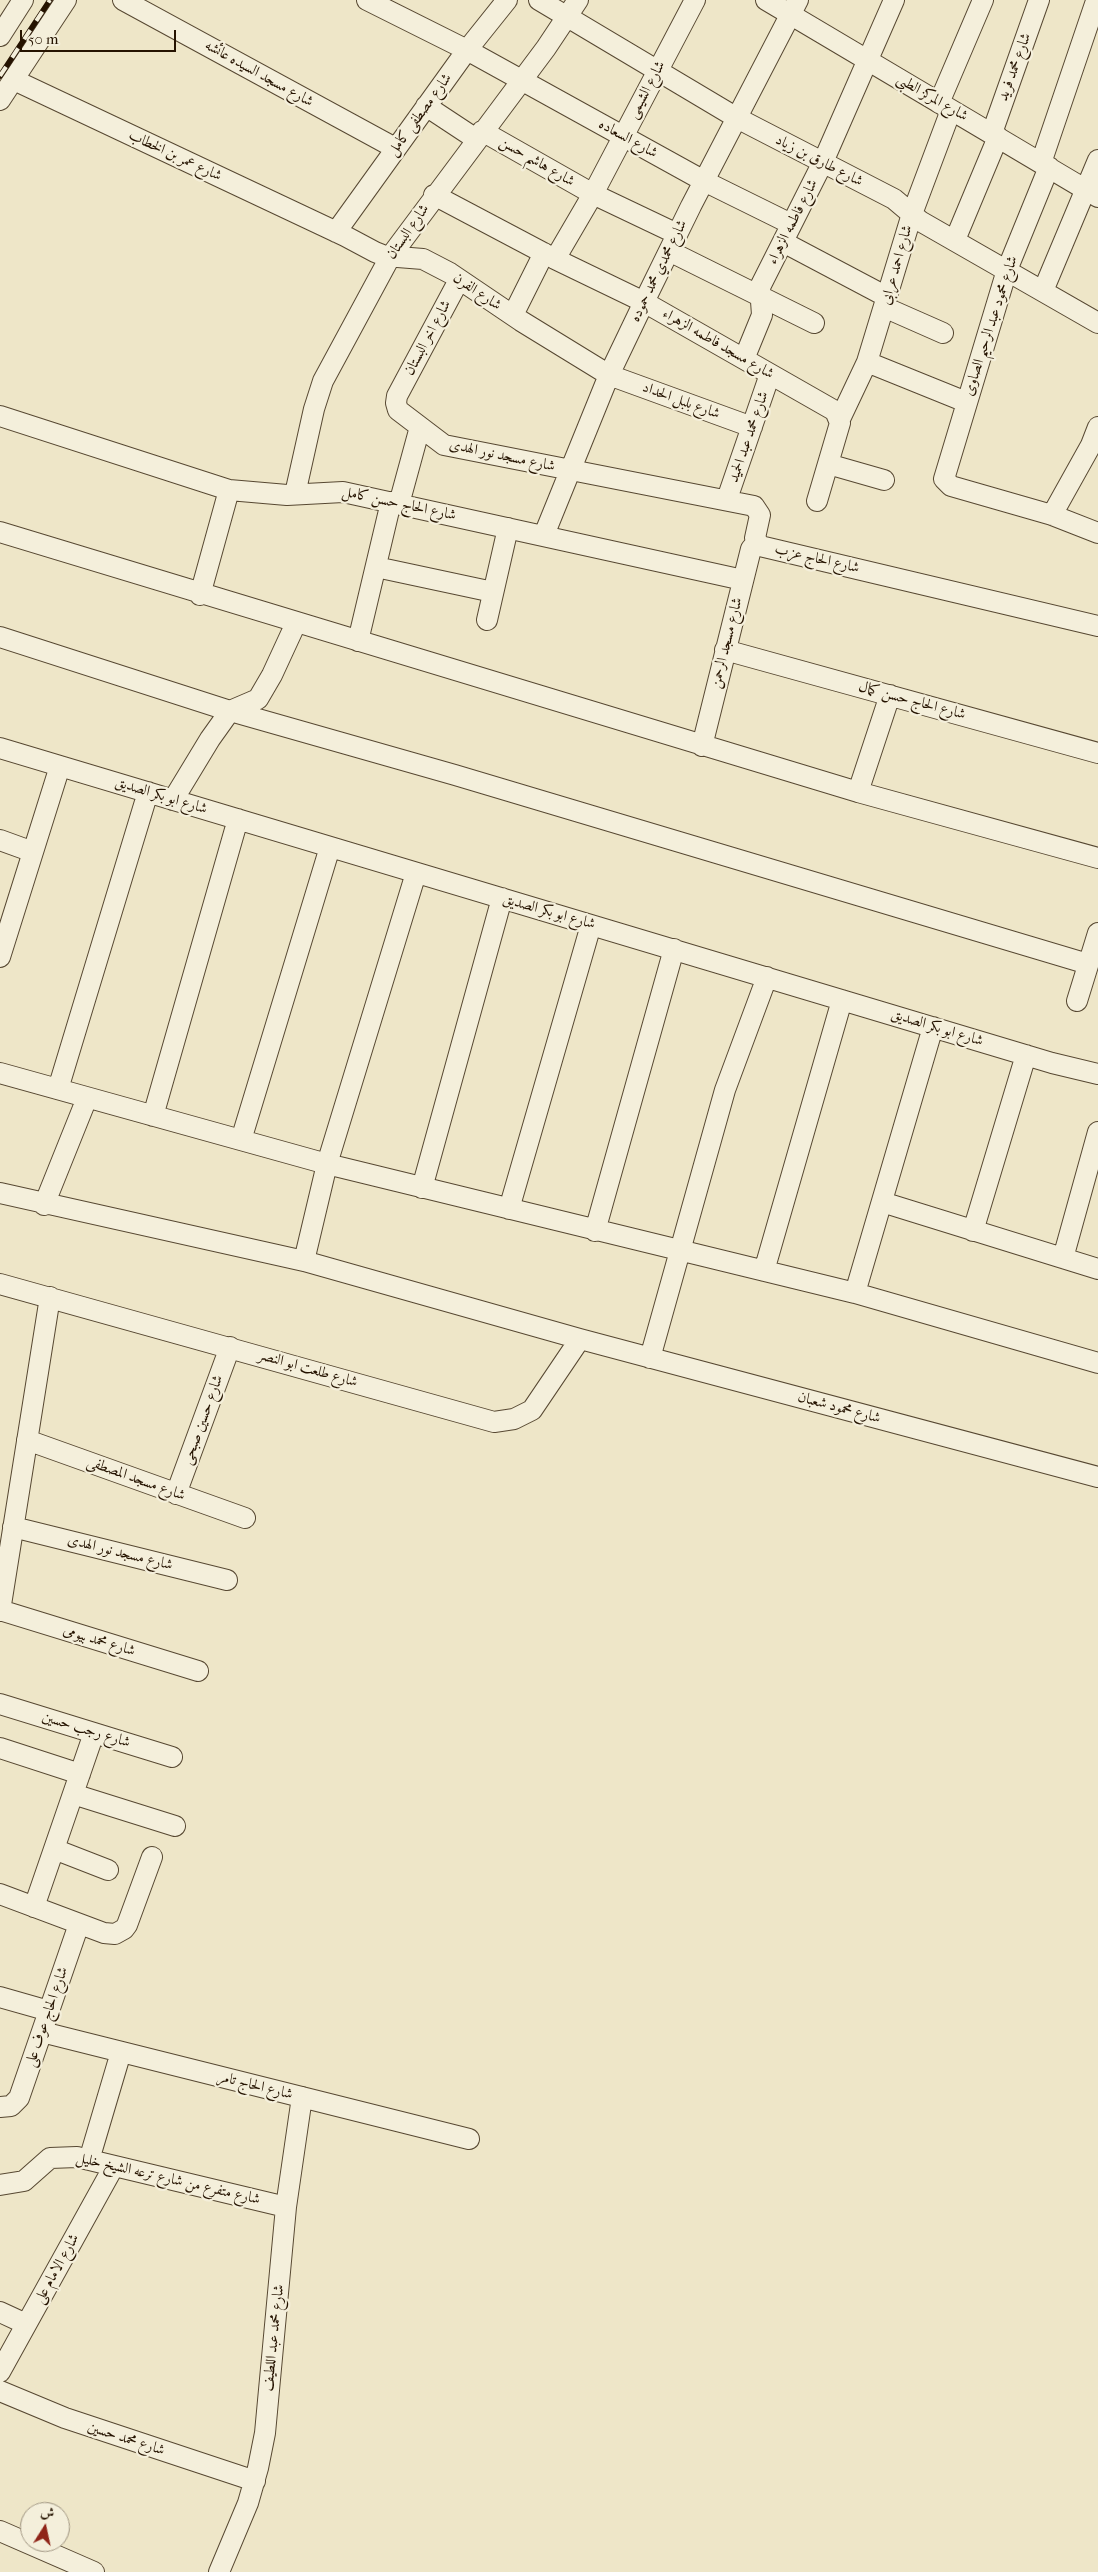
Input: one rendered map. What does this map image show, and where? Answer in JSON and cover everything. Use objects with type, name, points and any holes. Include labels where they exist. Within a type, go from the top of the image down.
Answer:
[{"type":"street","points":[[0,36],[23,0]]},
{"type":"street","points":[[0,100],[66,0]]},
{"type":"street","name":"شارع مسجد السيده عائشه","points":[[123,0],[395,148]]},
{"type":"street","name":"شارع السعاده","points":[[368,0],[467,50],[704,181],[787,233],[886,302],[943,333]]},
{"type":"street","name":"شارع مصطفى كامل","points":[[336,232],[467,50],[507,0]]},
{"type":"street","name":"شارع طارق بن زياد","points":[[539,0],[566,18],[737,118],[894,199],[912,214],[955,240],[1043,291],[1097,318]]},
{"type":"street","name":"شارع البستان","points":[[295,494],[314,409],[323,381],[390,256],[578,0]]},
{"type":"street","name":"شارع الشيمى","points":[[513,316],[550,256],[593,194],[696,0]]},
{"type":"street","name":"شارع المركز الطبى","points":[[766,0],[794,7],[868,60],[1092,193]]},
{"type":"street","name":"شارع فاطمه الزهراء","points":[[744,359],[762,315],[760,287],[823,162],[894,0]]},
{"type":"street","name":"شارع احمد عرابى","points":[[840,419],[867,362],[945,106],[983,0]]},
{"type":"street","name":"شارع محمد فريد","points":[[955,240],[995,135],[1039,0]]},
{"type":"street","name":"شارع محمود عبد الرحيم الصاوى","points":[[1052,515],[951,486],[946,482],[944,474],[1007,270],[1045,165],[1094,3]]},
{"type":"street","name":"شارع محمدي محمد حموده","points":[[544,535],[610,375],[644,302],[794,7]]},
{"type":"street","name":"شارع عمر بن الخطاب","points":[[14,80],[336,232]]},
{"type":"street","name":"شارع هاشم حسن","points":[[426,106],[593,194],[760,296],[814,323]]},
{"type":"street","points":[[1043,291],[1092,193],[1098,160]]},
{"type":"street","name":"شارع مسجد فاطمه الزهراء","points":[[434,195],[550,256],[644,302],[835,411],[840,419]]},
{"type":"street","name":"شارع الفرن","points":[[336,232],[374,252],[423,260],[459,280],[513,316],[610,375]]},
{"type":"street","name":"شارع اخر البستان","points":[[397,396],[459,280]]},
{"type":"street","points":[[867,362],[966,402]]},
{"type":"street","name":"شارع محمد عبد الحميد","points":[[727,499],[770,374]]},
{"type":"street","name":"شارع بلبل الحداد","points":[[610,375],[752,427]]},
{"type":"street","name":"شارع مسجد نور الهدى","points":[[397,396],[398,410],[444,445],[571,470]]},
{"type":"street","name":"شارع الحاج حسن كامل","points":[[0,416],[229,490],[251,494],[343,492],[743,580]]},
{"type":"street","points":[[817,502],[840,419]]},
{"type":"street","points":[[1098,426],[1091,445],[1052,515],[1098,533]]},
{"type":"street","points":[[358,641],[376,567],[420,427]]},
{"type":"street","points":[[828,464],[884,480]]},
{"type":"street","name":"شارع الحاج عزب","points":[[571,470],[727,499],[754,506],[759,510],[760,515],[756,543],[760,546],[1098,626]]},
{"type":"street","points":[[200,594],[229,490]]},
{"type":"street","points":[[487,620],[508,528]]},
{"type":"street","points":[[0,532],[702,746],[858,792],[1098,858]]},
{"type":"street","name":"شارع مسجد الرحمن","points":[[702,746],[751,549],[756,543]]},
{"type":"street","points":[[376,567],[493,592]]},
{"type":"street","points":[[173,800],[210,739],[230,711],[258,699],[272,675],[296,623]]},
{"type":"street","points":[[0,638],[230,711],[455,775],[1088,964]]},
{"type":"street","name":"شارع الحاج حسن كمال","points":[[726,650],[1098,753]]},
{"type":"street","points":[[858,792],[890,695]]},
{"type":"street","name":"شارع ابو بكر الصديق","points":[[0,748],[1026,1055],[1098,1074]]},
{"type":"street","points":[[0,956],[60,766]]},
{"type":"street","points":[[58,1089],[148,792]]},
{"type":"street","points":[[153,1116],[238,819]]},
{"type":"street","points":[[0,840],[33,852]]},
{"type":"street","points":[[241,1140],[330,847]]},
{"type":"street","points":[[304,1261],[327,1164],[416,873]]},
{"type":"street","points":[[422,1188],[502,898]]},
{"type":"street","points":[[509,1209],[591,925]]},
{"type":"street","points":[[1077,1002],[1098,933]]},
{"type":"street","points":[[595,1231],[674,949]]},
{"type":"street","points":[[650,1358],[725,1090],[767,977]]},
{"type":"street","points":[[764,1270],[842,1000]]},
{"type":"street","points":[[855,1293],[933,1027]]},
{"type":"street","points":[[973,1231],[1026,1055]]},
{"type":"street","points":[[0,1073],[327,1164],[680,1252],[764,1270],[855,1293],[1098,1363]]},
{"type":"street","points":[[44,1205],[87,1098]]},
{"type":"street","points":[[1063,1258],[1098,1132]]},
{"type":"street","name":"شارع محمود شعبان","points":[[0,1193],[44,1205],[134,1222],[304,1261],[580,1340],[1098,1477]]},
{"type":"street","points":[[882,1202],[1098,1269]]},
{"type":"street","name":"شارع طلعت ابو النصر","points":[[0,1284],[494,1422],[514,1419],[532,1410],[580,1340]]},
{"type":"street","points":[[0,1610],[50,1297]]},
{"type":"street","name":"شارع حسين صبحى","points":[[176,1494],[230,1347]]},
{"type":"street","name":"شارع مسجد المصطفى","points":[[28,1440],[245,1518]]},
{"type":"street","name":"شارع مسجد نور الهدى","points":[[13,1527],[227,1580]]},
{"type":"street","name":"شارع محمد بيومى","points":[[0,1610],[198,1671]]},
{"type":"street","name":"شارع رجب حسين","points":[[0,1704],[172,1757]]},
{"type":"street","points":[[34,1907],[94,1733]]},
{"type":"street","points":[[0,1748],[80,1774]]},
{"type":"street","points":[[73,1794],[175,1826]]},
{"type":"street","points":[[54,1849],[108,1870]]},
{"type":"street","points":[[0,1894],[109,1934],[124,1929],[152,1856]]},
{"type":"street","name":"شارع الحاج عوف على","points":[[5,2106],[19,2098],[79,1924]]},
{"type":"street","points":[[0,1997],[49,2011]]},
{"type":"street","name":"شارع الحاج تامر","points":[[42,2032],[469,2139]]},
{"type":"street","points":[[89,2160],[121,2052]]},
{"type":"street","name":"شارع محمد عبد اللطيف","points":[[220,2572],[255,2481],[264,2433],[286,2207],[302,2097]]},
{"type":"street","name":"شارع متفرع من شارع ترعه الشيخ خليل","points":[[0,2185],[24,2181],[50,2158],[77,2157],[286,2207]]},
{"type":"street","name":"شارع الامام على","points":[[0,2372],[114,2166]]},
{"type":"street","points":[[0,2312],[26,2324]]},
{"type":"street","name":"شارع محمد حسين","points":[[1,2395],[255,2481]]},
{"type":"street","points":[[0,2531],[94,2572]]},
{"type":"railway","points":[[0,76],[50,0]]}]
